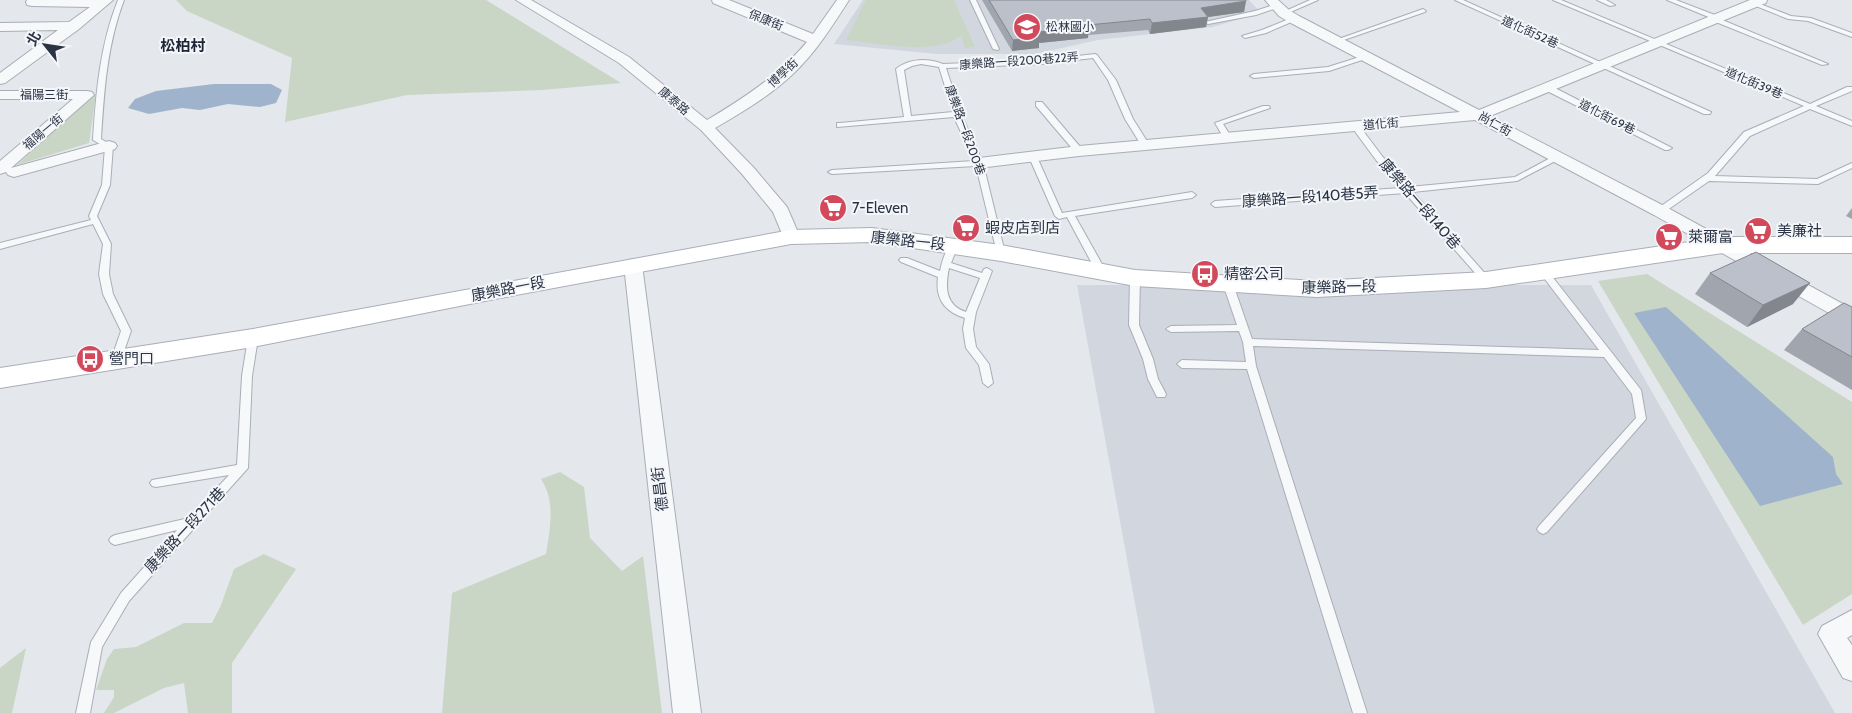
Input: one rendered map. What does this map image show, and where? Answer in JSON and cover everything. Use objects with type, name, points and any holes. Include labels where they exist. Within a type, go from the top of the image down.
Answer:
[{"type":"street","name":"康泰路","points":[[522,0],[624,60],[706,127],[748,171],[781,210],[791,237]]},
{"type":"street","name":"保康街","points":[[718,0],[815,40]]},
{"type":"street","name":"博學街","points":[[706,127],[766,89],[790,69],[815,40],[843,0]]},
{"type":"street","points":[[32,2],[104,2]]},
{"type":"street","points":[[0,80],[104,2]]},
{"type":"street","name":"道化街","points":[[978,163],[1033,158],[1079,151],[1480,116],[1546,87],[1757,2]]},
{"type":"street","name":"尚仁街","points":[[1282,10],[1366,57],[1660,211],[1852,317]]},
{"type":"street","points":[[0,27],[74,26]]},
{"type":"street","name":"福陽三街","points":[[0,95],[87,95]]},
{"type":"street","name":"福陽一街","points":[[7,170],[87,95]]},
{"type":"street","points":[[7,170],[108,146]]},
{"type":"street","name":"康樂路一段","points":[[0,378],[253,338],[633,265],[791,237],[872,235],[990,266],[1102,273],[1135,278],[1317,289],[1486,280],[1722,245],[1852,245]]},
{"type":"street","name":"德昌街","points":[[633,265],[687,713]]},
{"type":"street","points":[[1852,621],[1831,634],[1852,669]]},
{"type":"lane","points":[[116,360],[126,331],[108,294],[104,274],[107,244],[93,216],[106,185],[108,146],[97,140],[100,96],[111,22],[121,0]]},
{"type":"lane","points":[[973,0],[996,49]]},
{"type":"lane","points":[[1208,22],[1282,10],[1315,0]]},
{"type":"lane","name":"道化街52巷","points":[[1458,0],[1707,112]]},
{"type":"lane","name":"道化街39巷","points":[[1556,0],[1852,124]]},
{"type":"lane","points":[[1600,0],[1612,5]]},
{"type":"lane","points":[[1670,0],[1824,64]]},
{"type":"lane","points":[[1757,2],[1790,18],[1809,19],[1852,35]]},
{"type":"lane","points":[[1245,36],[1264,32],[1282,10]]},
{"type":"lane","points":[[1336,41],[1423,11]]},
{"type":"lane","name":"康樂路一段200巷22弄","points":[[908,118],[900,69],[907,64],[935,62],[942,66],[1042,62],[1095,56],[1112,80],[1129,119],[1146,146]]},
{"type":"lane","points":[[1254,76],[1329,69],[1366,57]]},
{"type":"lane","name":"康樂路一段200巷","points":[[942,66],[958,114],[978,163],[990,266]]},
{"type":"lane","name":"道化街69巷","points":[[1546,87],[1668,148]]},
{"type":"lane","points":[[1660,211],[1706,178],[1747,134],[1850,89]]},
{"type":"lane","points":[[1038,104],[1079,151]]},
{"type":"lane","points":[[1228,138],[1219,124],[1266,108]]},
{"type":"lane","points":[[840,125],[958,114]]},
{"type":"lane","name":"康樂路一段140巷","points":[[1355,126],[1378,158],[1486,280]]},
{"type":"lane","points":[[1033,158],[1059,216],[1192,194]]},
{"type":"lane","name":"康樂路一段140巷5弄","points":[[1215,204],[1406,190],[1517,179],[1557,158]]},
{"type":"lane","points":[[832,172],[978,163]]},
{"type":"lane","points":[[1706,178],[1818,182],[1852,165]]},
{"type":"lane","points":[[1070,214],[1082,231],[1089,252],[1102,273]]},
{"type":"lane","points":[[0,246],[96,221]]},
{"type":"lane","points":[[950,255],[941,282],[944,300],[948,308],[971,317]]},
{"type":"lane","points":[[904,260],[942,275]]},
{"type":"lane","points":[[988,383],[984,364],[971,348],[968,329],[990,266]]},
{"type":"lane","points":[[1543,529],[1641,419],[1637,393],[1544,272]]},
{"type":"lane","points":[[1135,278],[1134,325],[1148,359],[1153,380],[1161,394]]},
{"type":"lane","points":[[1228,284],[1248,342],[1251,366],[1360,713]]},
{"type":"lane","points":[[1171,329],[1243,328]]},
{"type":"lane","points":[[156,483],[242,468],[247,376],[253,338]]},
{"type":"lane","points":[[1248,342],[1606,354]]},
{"type":"lane","points":[[1182,364],[1251,366]]},
{"type":"lane","name":"康樂路一段271巷","points":[[83,713],[96,646],[125,597],[242,468]]},
{"type":"lane","points":[[115,540],[194,521]]},
{"type":"shaded area","name":"松林國小","points":[[863,0],[1249,0],[1258,10],[1254,15],[1212,27],[1098,40],[1035,54],[937,54],[834,44]]},
{"type":"shaded area","points":[[1077,285],[1591,285],[1835,713],[1155,713]]},
{"type":"green space","points":[[176,0],[486,0],[621,83],[542,90],[407,95],[285,122],[292,58],[187,11]]},
{"type":"green space","points":[[866,0],[954,0],[975,47],[965,48],[961,35],[951,42],[923,47],[890,46],[846,40]]},
{"type":"green space","points":[[96,94],[89,143],[17,165],[90,96]]},
{"type":"green space","points":[[1647,274],[1852,402],[1852,594],[1803,625],[1598,281]]},
{"type":"green space","points":[[560,472],[584,487],[590,538],[622,571],[643,556],[662,713],[442,713],[452,593],[546,554],[551,516],[549,497],[541,479]]},
{"type":"green space","points":[[264,554],[296,569],[232,663],[232,713],[188,713],[184,683],[164,688],[114,713],[104,713],[114,697],[114,690],[96,690],[107,659],[114,649],[136,647],[184,623],[212,623],[221,605],[234,569]]},
{"type":"green space","points":[[26,648],[12,713],[0,713],[0,668]]},
{"type":"water","points":[[214,84],[271,84],[282,90],[276,103],[260,107],[228,104],[200,110],[182,108],[149,114],[128,108],[135,99],[156,91]]},
{"type":"water","points":[[1666,307],[1833,457],[1836,474],[1843,484],[1760,506],[1634,313]]},
{"type":"building","points":[[989,0],[1246,1],[1201,8],[1208,17],[1152,23],[1150,19],[1088,25],[1089,27],[1038,32],[1039,37],[1013,40]]},
{"type":"building","points":[[1756,252],[1810,283],[1763,305],[1710,273]]},
{"type":"building","points":[[1844,303],[1852,307],[1852,357],[1802,329]]},
{"type":"place","name":"松林國小","points":[[1027,27]]},
{"type":"place","name":"7-Eleven","points":[[833,208]]},
{"type":"place","name":"蝦皮店到店","points":[[966,228]]},
{"type":"place","name":"美廉社","points":[[1758,231]]},
{"type":"place","name":"萊爾富","points":[[1669,237]]},
{"type":"place","name":"精密公司","points":[[1205,274]]},
{"type":"place","name":"營門口","points":[[90,359]]},
{"type":"district","name":"松柏村","points":[[183,46]]}]
